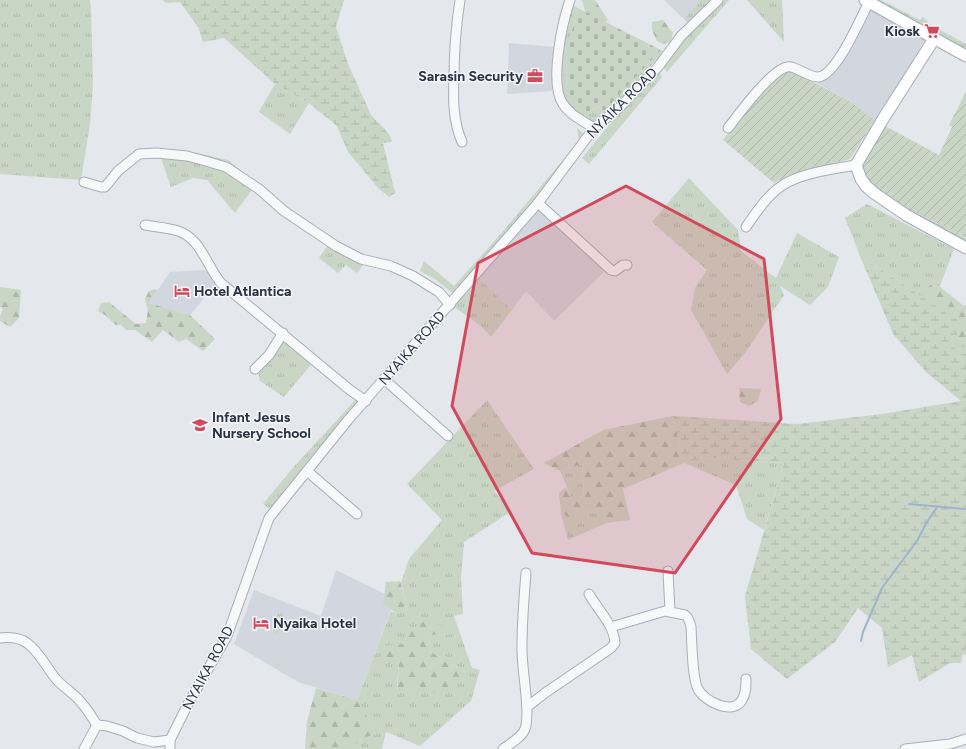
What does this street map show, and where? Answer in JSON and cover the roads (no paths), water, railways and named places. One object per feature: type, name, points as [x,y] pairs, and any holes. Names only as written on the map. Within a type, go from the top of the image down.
[{"type":"main road","points":[[867,1],[966,56]]},
{"type":"main road","points":[[934,39],[856,165],[861,179],[874,193],[906,215],[966,248]]},
{"type":"street","points":[[460,0],[456,21],[454,98],[456,125],[462,142]]},
{"type":"street","points":[[570,0],[561,36],[557,65],[557,91],[562,104],[571,114],[594,128]]},
{"type":"street","name":"NYAIKA ROAD","points":[[170,744],[188,704],[228,636],[269,518],[366,401],[538,203],[594,128],[620,107],[658,67],[681,36],[718,0]]},
{"type":"street","points":[[728,128],[756,92],[772,76],[785,67],[790,67],[813,77],[819,77],[831,70],[840,57],[867,1]]},
{"type":"street","points":[[84,182],[105,187],[118,171],[139,154],[157,153],[187,156],[226,167],[259,189],[284,211],[336,246],[361,259],[391,266],[412,276],[439,292],[450,305]]},
{"type":"street","points":[[746,227],[758,208],[786,183],[823,171],[856,165]]},
{"type":"street","points":[[538,203],[611,270],[615,271],[623,265],[627,265]]},
{"type":"street","points":[[145,225],[178,231],[190,239],[204,256],[221,283],[350,390],[366,401]]},
{"type":"street","points":[[255,369],[269,355],[282,333]]},
{"type":"street","points":[[385,380],[448,436]]},
{"type":"street","points":[[307,471],[357,514]]},
{"type":"street","points":[[668,571],[670,611]]},
{"type":"street","points":[[503,749],[518,738],[525,730],[527,722],[527,707],[522,668],[526,573]]},
{"type":"street","points":[[527,707],[611,648],[615,643],[615,637],[611,627],[589,594]]},
{"type":"street","points":[[611,627],[670,611],[685,615],[690,621],[696,684],[703,696],[718,705],[728,707],[737,706],[742,701],[746,679]]},
{"type":"street","points":[[0,638],[18,638],[34,648],[45,666],[61,684],[78,699],[97,725],[107,726],[137,738],[170,744]]},
{"type":"street","points":[[84,749],[97,725]]},
{"type":"street","points":[[905,749],[950,744],[966,739]]},
{"type":"waterway","points":[[909,504],[966,509]]},
{"type":"waterway","points":[[861,641],[863,632],[882,588],[917,541],[937,507]]},
{"type":"place","name":"Kiosk","points":[[932,31]]},
{"type":"place","name":"Sarasin Security","points":[[535,76]]},
{"type":"place","name":"Hotel Atlantica","points":[[182,291]]},
{"type":"place","name":"Infant Jesus Nursery School","points":[[200,425]]},
{"type":"place","name":"Nyaika Hotel","points":[[261,623]]}]
